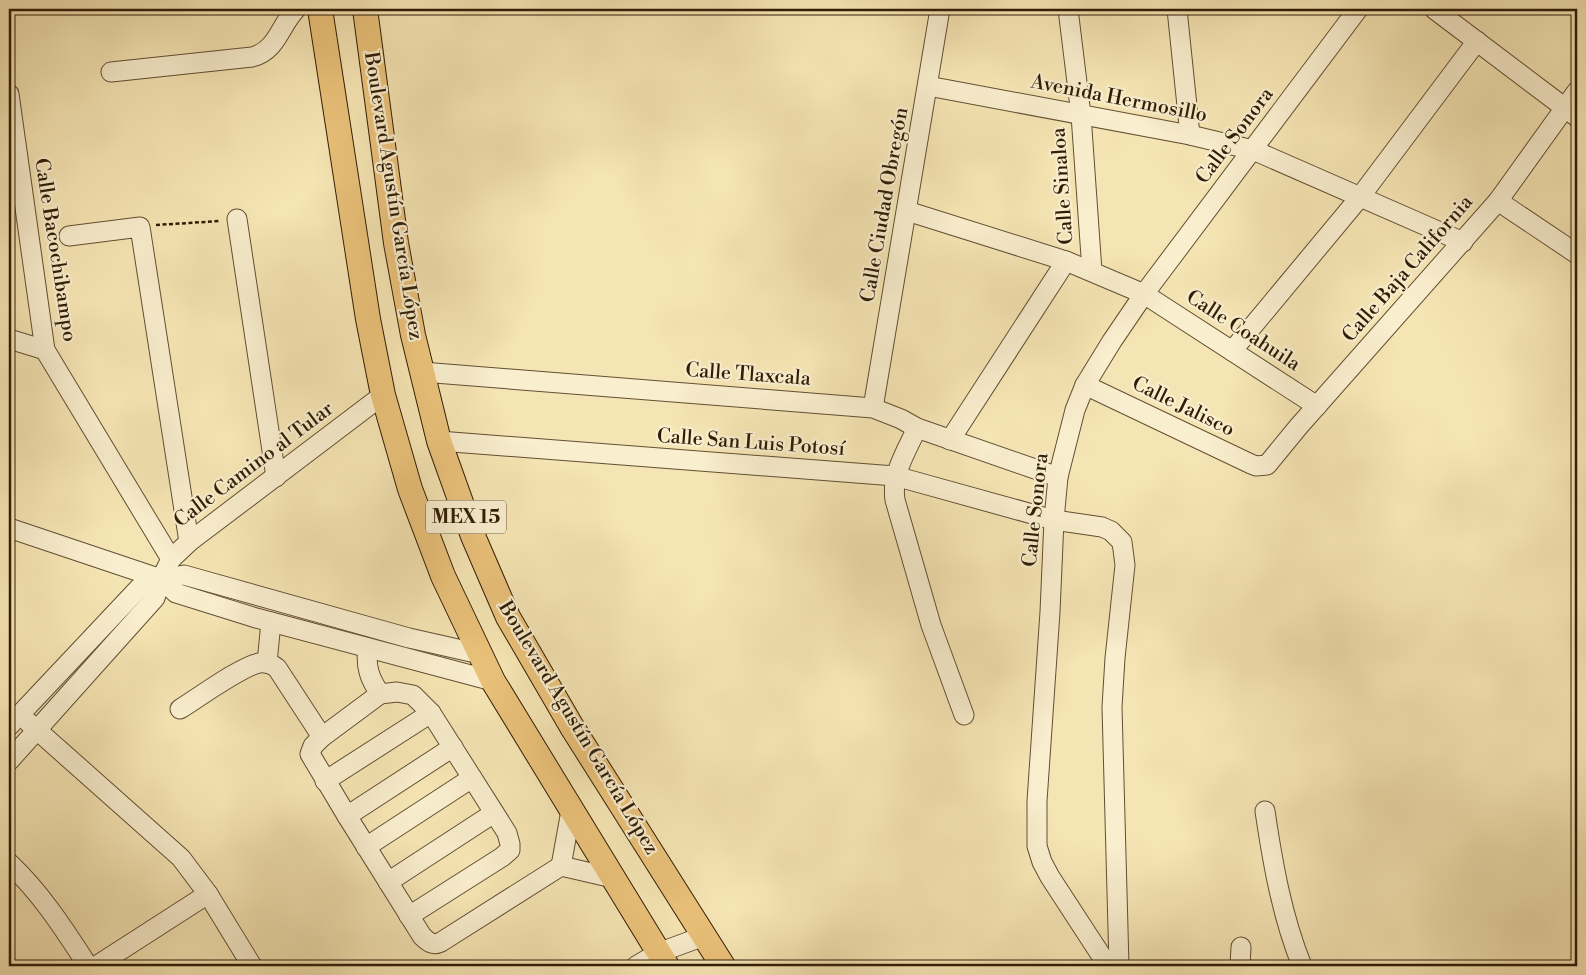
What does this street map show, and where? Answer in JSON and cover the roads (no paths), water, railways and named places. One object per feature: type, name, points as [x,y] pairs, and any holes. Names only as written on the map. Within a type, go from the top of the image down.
[{"type":"main road","name":"MEX 15","points":[[320,9],[368,319],[383,395],[413,498],[443,576],[493,681],[663,959]]},
{"type":"main road","name":"Boulevard Agustín García López","points":[[364,9],[396,243],[413,335],[439,441],[473,536],[508,617],[572,727],[723,966]]},
{"type":"street","points":[[110,72],[260,55],[276,40],[296,9]]},
{"type":"street","name":"Calle Ciudad Obregón","points":[[873,408],[940,9]]},
{"type":"street","name":"Calle Sinaloa","points":[[1068,9],[1081,115],[1092,270]]},
{"type":"street","points":[[1177,9],[1190,135]]},
{"type":"street","name":"Calle Sonora","points":[[1108,966],[1050,877],[1042,862],[1038,846],[1037,801],[1050,612],[1054,520],[1058,477],[1075,410],[1085,385],[1144,294],[1358,9]]},
{"type":"street","points":[[1434,9],[1571,112]]},
{"type":"street","points":[[1232,351],[1360,197],[1477,41]]},
{"type":"street","name":"Avenida Hermosillo","points":[[928,86],[1190,135],[1253,150],[1463,242]]},
{"type":"street","name":"Calle Baja California","points":[[1261,466],[1267,465],[1272,460],[1317,406],[1498,201],[1571,112],[1577,91]]},
{"type":"street","name":"Calle Bacochibampo","points":[[9,94],[45,350],[171,559]]},
{"type":"street","points":[[1498,201],[1577,254]]},
{"type":"street","name":"Calle Coahuila","points":[[907,211],[1092,270],[1144,294],[1317,406]]},
{"type":"street","points":[[237,220],[276,477]]},
{"type":"street","points":[[69,236],[140,226],[189,542]]},
{"type":"street","name":"Calle Sinaloa","points":[[950,440],[1066,261]]},
{"type":"street","points":[[9,339],[45,350]]},
{"type":"street","name":"Calle Tlaxcala","points":[[422,372],[873,408],[901,419],[916,428],[1058,477]]},
{"type":"street","name":"Calle Jalisco","points":[[1085,385],[1251,464],[1261,466]]},
{"type":"street","name":"Calle Camino al Tular","points":[[9,761],[155,598],[161,578],[171,559],[189,542],[383,395]]},
{"type":"street","points":[[916,428],[895,476],[895,500],[931,625],[964,715]]},
{"type":"street","name":"Calle San Luis Potosí","points":[[439,441],[895,476],[1054,520],[1102,527],[1111,531],[1122,542],[1125,565],[1112,707],[1118,966]]},
{"type":"street","points":[[9,528],[161,578],[176,593],[291,628],[493,681]]},
{"type":"street","points":[[252,966],[208,894],[181,858],[36,730],[14,721],[139,588],[161,578],[184,575],[409,638],[480,654]]},
{"type":"street","points":[[291,628],[297,607]]},
{"type":"street","points":[[268,663],[271,622]]},
{"type":"street","points":[[368,648],[366,665],[380,694]]},
{"type":"street","points":[[180,709],[242,670],[255,664],[268,663],[277,668],[322,737]]},
{"type":"street","points":[[410,916],[508,852],[510,840],[431,713],[418,698],[406,693],[380,694],[322,737],[313,746],[310,754],[346,816],[422,936],[428,942],[437,944],[561,866],[613,878]]},
{"type":"street","points":[[325,781],[431,713]]},
{"type":"street","points":[[346,816],[453,747]]},
{"type":"street","points":[[366,847],[472,778]]},
{"type":"street","points":[[561,866],[571,811]]},
{"type":"street","points":[[1265,811],[1282,910],[1302,966]]},
{"type":"street","points":[[388,882],[494,813]]},
{"type":"street","points":[[9,863],[25,878],[50,909],[88,966]]},
{"type":"street","points":[[96,966],[208,894]]},
{"type":"street","points":[[636,966],[663,959],[704,936]]},
{"type":"street","points":[[1240,966],[1241,947]]}]
